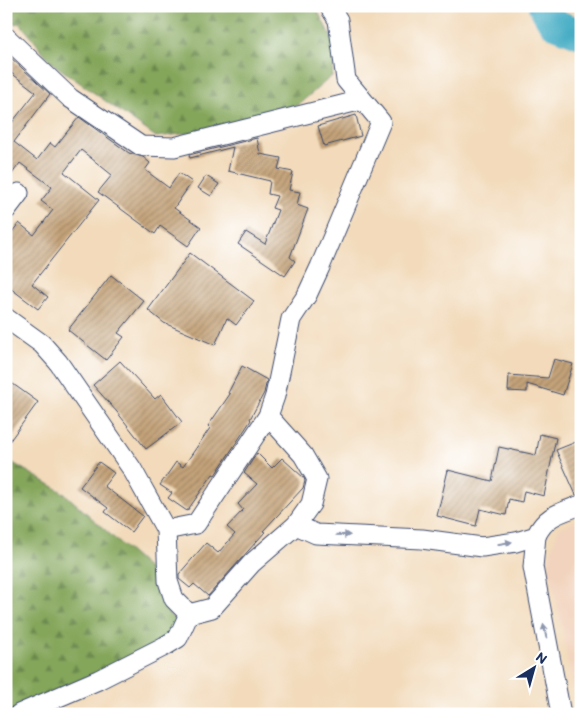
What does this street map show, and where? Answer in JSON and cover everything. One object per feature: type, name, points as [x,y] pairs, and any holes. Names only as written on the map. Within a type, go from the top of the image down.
[{"type":"street","points":[[166,530],[196,524],[268,416],[275,396],[291,319],[307,295],[320,267],[381,122],[346,80],[338,20],[329,6]]},
{"type":"street","points":[[6,38],[70,98],[141,146],[174,147],[362,100]]},
{"type":"street","points":[[6,210],[19,193]]},
{"type":"street","points":[[6,318],[42,344],[58,362],[132,468],[166,530],[168,581],[174,599],[189,614]]},
{"type":"street","points":[[189,614],[212,608],[252,563],[296,525],[311,504],[317,479],[303,455],[268,416]]},
{"type":"street","points":[[561,714],[533,567],[536,536],[540,527],[551,516],[581,506]]},
{"type":"street","points":[[296,525],[316,534],[422,538],[482,547],[516,542],[536,536]]},
{"type":"street","points":[[19,714],[98,680],[166,646],[178,638],[189,614]]},
{"type":"shaded area","points":[[581,519],[581,704],[574,691],[548,559],[559,528]]},
{"type":"green space","points":[[6,6],[315,6],[337,48],[332,76],[299,104],[239,127],[156,137],[52,63],[20,23],[6,25]]},
{"type":"green space","points":[[6,457],[64,493],[162,581],[168,613],[185,629],[36,714],[6,714]]},
{"type":"building","points":[[9,56],[50,94],[14,142],[37,160],[50,143],[55,147],[79,117],[129,153],[143,157],[150,163],[145,170],[169,188],[179,173],[192,182],[174,208],[201,227],[188,246],[160,226],[155,234],[98,192],[112,175],[81,150],[64,172],[99,200],[32,284],[48,297],[38,309],[6,285],[6,227],[12,232],[19,223],[34,235],[53,210],[41,201],[52,187],[20,163],[6,182],[6,130],[36,92],[6,69],[6,60]]},
{"type":"building","points":[[356,115],[361,136],[324,146],[318,126]]},
{"type":"building","points":[[257,138],[260,154],[281,158],[278,169],[293,172],[289,190],[300,192],[297,205],[308,209],[290,257],[295,261],[285,276],[238,244],[246,232],[265,244],[278,210],[272,208],[277,196],[268,194],[270,181],[228,171],[233,147],[190,158],[189,155]]},
{"type":"building","points":[[206,176],[219,184],[211,196],[198,188]]},
{"type":"building","points":[[190,253],[254,301],[236,325],[227,318],[215,345],[164,323],[148,310]]},
{"type":"building","points":[[111,275],[144,301],[118,333],[124,337],[106,360],[68,330]]},
{"type":"building","points":[[554,359],[573,364],[563,395],[527,384],[527,392],[508,391],[509,375],[548,378]]},
{"type":"building","points":[[120,361],[155,399],[161,394],[182,422],[146,449],[93,385]]},
{"type":"building","points":[[242,366],[267,380],[264,393],[251,420],[240,437],[215,475],[213,474],[187,511],[168,498],[172,493],[160,485],[176,462],[183,467],[210,428],[208,426],[230,394],[228,393]]},
{"type":"building","points":[[6,379],[38,402],[6,446]]},
{"type":"building","points":[[540,434],[556,438],[544,496],[524,491],[522,502],[509,499],[506,515],[480,509],[476,526],[437,516],[448,470],[492,481],[499,447],[536,455]]},
{"type":"building","points":[[581,440],[581,494],[576,495],[556,450]]},
{"type":"building","points":[[257,453],[272,468],[282,458],[304,478],[303,488],[263,531],[265,532],[208,596],[194,584],[190,588],[179,579],[179,574],[206,543],[218,553],[235,534],[227,527],[243,510],[238,504],[257,484],[244,473]]},
{"type":"building","points":[[99,462],[114,473],[104,486],[143,516],[131,532],[105,512],[108,508],[80,487]]},
{"type":"waterway","points":[[543,6],[553,23],[581,34]]}]
